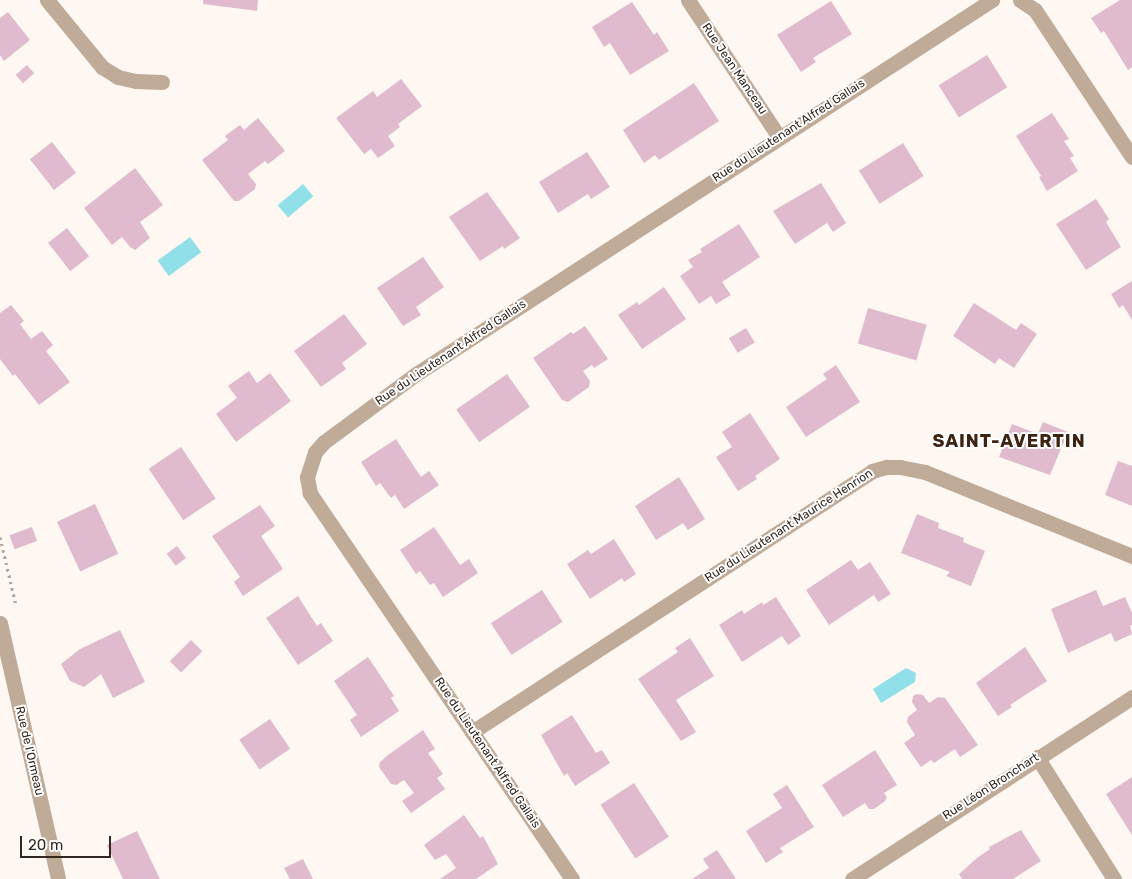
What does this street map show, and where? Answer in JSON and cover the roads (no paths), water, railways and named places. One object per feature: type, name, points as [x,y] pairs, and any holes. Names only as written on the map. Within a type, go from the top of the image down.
[{"type":"street","points":[[47,0],[102,67],[118,77],[136,81],[162,82]]},
{"type":"street","name":"Rue Jean Manceau","points":[[688,0],[779,137]]},
{"type":"street","name":"Rue du Lieutenant Alfred Gallais","points":[[572,879],[310,493],[307,477],[316,452],[324,442],[416,374],[992,0]]},
{"type":"street","points":[[1020,0],[1035,10],[1132,157]]},
{"type":"street","name":"Rue du Lieutenant Maurice Henrion","points":[[472,732],[872,471],[886,467],[900,466],[925,472],[1132,556]]},
{"type":"street","name":"Rue de l'Ormeau","points":[[0,623],[58,879]]},
{"type":"street","name":"Rue Léon Bronchart","points":[[852,879],[1132,697]]},
{"type":"street","points":[[1037,757],[1114,879]]},
{"type":"water","points":[[303,184],[313,196],[288,217],[278,205]]},
{"type":"water","points":[[190,237],[201,252],[169,276],[158,261]]},
{"type":"water","points":[[906,668],[916,673],[915,682],[881,703],[873,689]]},
{"type":"district","name":"SAINT-AVERTIN","points":[[1009,441]]}]
